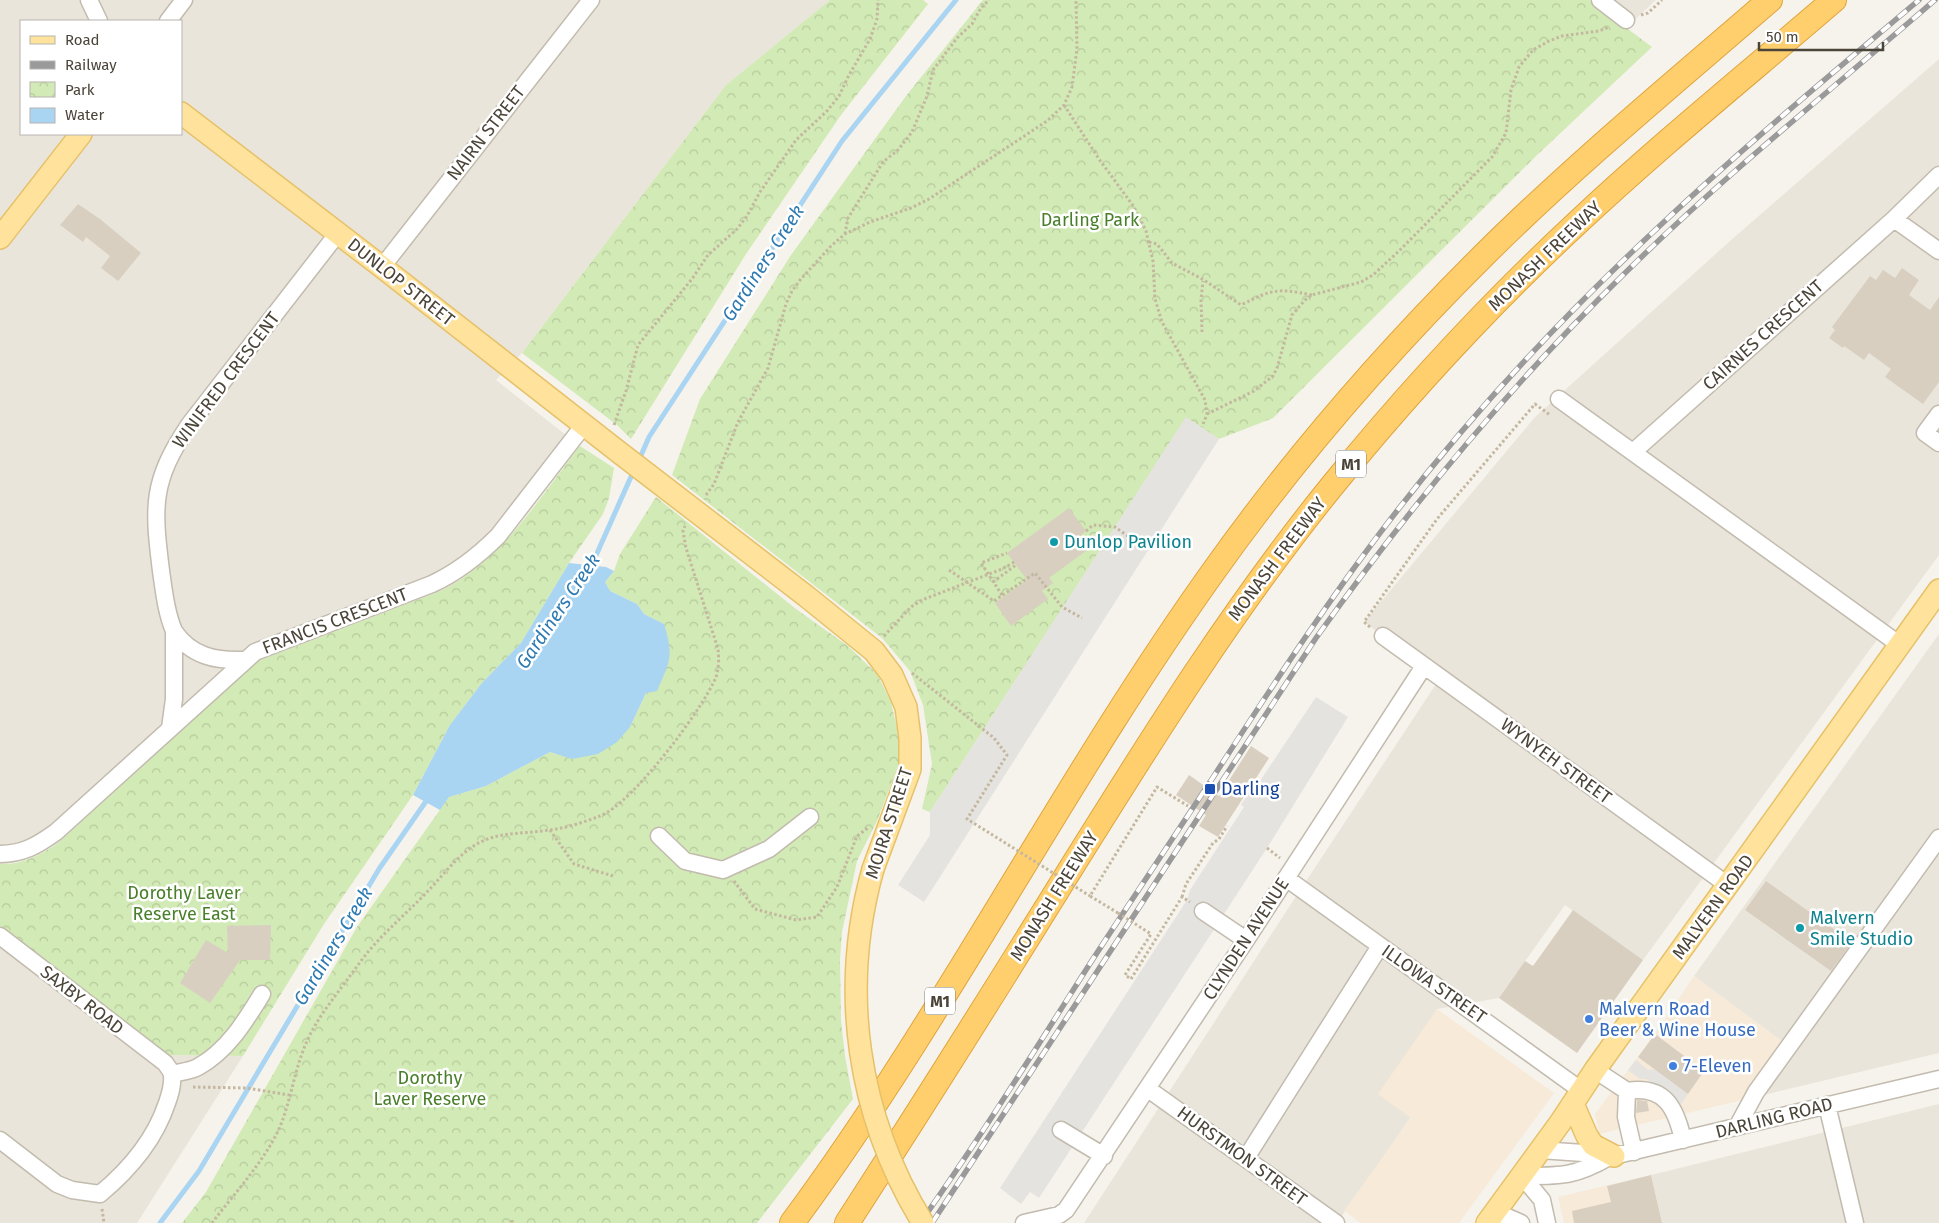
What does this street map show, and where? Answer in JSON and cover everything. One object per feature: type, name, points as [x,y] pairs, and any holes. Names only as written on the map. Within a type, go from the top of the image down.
[{"type":"highway","name":"M1","points":[[792,1223],[894,1073],[1162,645],[1215,569],[1300,458],[1405,337],[1487,252],[1581,164],[1770,0]]},
{"type":"highway","name":"MONASH FREEWAY","points":[[847,1223],[1194,674],[1249,595],[1331,488],[1438,363],[1576,224],[1834,0]]},
{"type":"main road","name":"DUNLOP STREET","points":[[182,114],[620,453]]},
{"type":"main road","points":[[0,238],[80,135]]},
{"type":"main road","name":"MOIRA STREET","points":[[620,453],[806,596],[874,651],[892,675],[906,707],[910,738],[910,769],[873,869],[862,915],[856,980],[862,1066],[869,1098],[887,1153],[899,1182],[923,1223]]},
{"type":"main road","name":"MALVERN ROAD","points":[[1491,1217],[1939,590]]},
{"type":"main road","points":[[1578,1097],[1587,1136],[1593,1145],[1619,1155]]},
{"type":"street","points":[[168,20],[184,0]]},
{"type":"street","name":"NAIRN STREET","points":[[382,267],[590,0]]},
{"type":"street","points":[[1600,0],[1626,20]]},
{"type":"street","name":"CAIRNES CRESCENT","points":[[1633,452],[1894,219],[1939,174]]},
{"type":"street","points":[[1894,219],[1939,251]]},
{"type":"street","name":"WINIFRED CRESCENT","points":[[244,660],[216,659],[202,655],[182,642],[170,622],[165,598],[156,524],[156,504],[162,474],[177,443],[189,425],[338,233]]},
{"type":"street","points":[[1559,399],[1900,645]]},
{"type":"street","points":[[1939,414],[1925,433],[1939,444]]},
{"type":"street","name":"FRANCIS CRESCENT","points":[[0,854],[21,852],[32,848],[56,832],[244,660],[267,646],[432,584],[460,570],[485,550],[498,536],[584,425]]},
{"type":"street","name":"WINIFRED CRESCENT","points":[[170,728],[174,693],[174,631]]},
{"type":"street","name":"WYNYEH STREET","points":[[1382,636],[1729,886]]},
{"type":"street","name":"CLYNDEN AVENUE","points":[[1024,1223],[1059,1215],[1066,1210],[1104,1156],[1424,666]]},
{"type":"street","points":[[659,836],[684,861],[723,870],[769,849],[810,817]]},
{"type":"street","points":[[1737,1127],[1756,1092],[1939,838]]},
{"type":"street","name":"ILLOWA STREET","points":[[1286,878],[1380,946],[1578,1097]]},
{"type":"street","points":[[1203,911],[1246,940]]},
{"type":"street","name":"SAXBY ROAD","points":[[0,936],[170,1075]]},
{"type":"street","points":[[1246,1158],[1380,946]]},
{"type":"street","points":[[0,1140],[57,1184],[72,1190],[100,1194],[118,1179],[137,1157],[161,1120],[170,1075],[197,1068],[223,1048],[246,1020],[262,994]]},
{"type":"street","points":[[1595,1070],[1627,1091],[1646,1089],[1665,1100],[1678,1117],[1683,1140]]},
{"type":"street","name":"DARLING ROAD","points":[[1522,1176],[1559,1176],[1586,1170],[1619,1155],[1939,1079]]},
{"type":"street","name":"HURSTMON STREET","points":[[1148,1089],[1336,1223]]},
{"type":"street","points":[[1619,1155],[1626,1117],[1627,1091]]},
{"type":"street","points":[[1827,1105],[1855,1223]]},
{"type":"street","points":[[1061,1130],[1104,1156]]},
{"type":"street","name":"DARLING ROAD","points":[[1540,1150],[1619,1155]]},
{"type":"street","points":[[1522,1176],[1542,1200],[1548,1223]]},
{"type":"street","points":[[1491,1217],[1521,1223]]},
{"type":"path","points":[[614,425],[626,391],[638,345],[692,279],[708,255],[737,229],[796,140],[828,111],[839,96],[870,39],[877,19],[878,0]]},
{"type":"path","points":[[845,234],[848,218],[883,162],[898,150],[912,132],[927,96],[933,70],[957,38],[972,24],[981,8],[989,0]]},
{"type":"path","points":[[705,496],[714,484],[738,422],[768,368],[781,319],[792,291],[831,246],[845,234],[870,222],[912,208],[929,199],[1047,121],[1064,104],[1072,87],[1077,49],[1076,0]]},
{"type":"path","points":[[1207,414],[1254,391],[1273,376],[1292,315],[1305,300],[1312,295],[1350,286],[1373,275],[1400,251],[1492,157],[1506,133],[1512,90],[1519,67],[1533,50],[1562,36],[1599,31],[1648,13],[1662,0]]},
{"type":"path","points":[[1064,104],[1099,159],[1134,207],[1146,231],[1150,242],[1156,299],[1160,316],[1205,400],[1207,414],[1202,427]]},
{"type":"path","points":[[1150,242],[1157,244],[1172,263],[1204,280],[1241,305],[1269,292],[1286,290],[1312,295]]},
{"type":"path","points":[[1202,332],[1201,300],[1204,280]]},
{"type":"path","points":[[1382,636],[1364,622],[1437,518],[1535,404],[1555,418]]},
{"type":"path","points":[[212,1223],[271,1144],[283,1119],[305,1046],[320,1017],[374,945],[459,858],[477,843],[497,835],[550,830],[603,815],[626,799],[678,738],[716,676],[719,664],[718,649],[686,548],[684,531],[686,521]]},
{"type":"path","points":[[1086,531],[1093,525],[1115,527],[1132,539]]},
{"type":"path","points":[[1002,596],[981,563],[1007,553]]},
{"type":"path","points":[[882,638],[911,606],[1015,564],[993,582]]},
{"type":"path","points":[[949,570],[994,601],[1035,573],[1062,608],[1082,618]]},
{"type":"path","points":[[910,671],[994,738],[1007,754],[967,819],[1151,934],[1125,975],[1131,979],[1177,904]]},
{"type":"path","points":[[1090,896],[1157,787],[1188,806]]},
{"type":"path","points":[[725,869],[755,909],[796,920],[817,917],[837,887],[857,836],[870,826]]},
{"type":"path","points":[[1182,897],[1186,884],[1213,843],[1219,839],[1227,826]]},
{"type":"path","points":[[550,830],[574,864],[613,876]]},
{"type":"path","points":[[170,1075],[289,1095]]},
{"type":"shaded area","points":[[0,0],[830,0],[726,85],[522,353],[496,380],[580,446],[505,541],[476,569],[451,586],[258,661],[58,843],[33,857],[0,864]]},
{"type":"shaded area","points":[[1596,0],[1656,0],[1626,28]]},
{"type":"shaded area","points":[[1939,59],[1939,555],[1643,960],[1565,905],[1499,998],[1437,1009],[1411,1117],[1337,1223],[1084,1223],[1440,678],[1364,622],[1535,417],[1730,241]]},
{"type":"shaded area","points":[[1186,417],[1219,439],[924,902],[898,885],[930,835],[930,812]]},
{"type":"shaded area","points":[[1939,634],[1939,1053],[1747,1099],[1787,1045],[1694,976]]},
{"type":"shaded area","points":[[1316,697],[1348,717],[1267,848],[1039,1198],[1030,1192],[1021,1204],[1000,1188],[1187,900],[1190,890],[1244,807],[1241,805],[1251,789],[1254,790]]},
{"type":"shaded area","points":[[0,926],[167,1055],[243,1056],[137,1223],[0,1223]]},
{"type":"shaded area","points":[[1694,976],[1787,1045],[1747,1099],[1599,1134],[1595,1114],[1655,1034]]},
{"type":"shaded area","points":[[1437,1009],[1554,1093],[1459,1223],[1361,1223],[1344,1211],[1411,1118],[1378,1094]]},
{"type":"shaded area","points":[[1636,1060],[1648,1070],[1654,1069],[1688,1094],[1681,1104],[1646,1079],[1640,1079],[1628,1070]]},
{"type":"shaded area","points":[[1939,1104],[1939,1223],[1662,1223],[1651,1175]]},
{"type":"shaded area","points":[[1651,1175],[1662,1223],[1564,1223],[1558,1197]]},
{"type":"green space","points":[[830,0],[923,0],[928,4],[841,115],[746,254],[631,439],[617,425],[522,353],[726,85]]},
{"type":"green space","name":"Darling Park","points":[[983,0],[1589,0],[1652,47],[1535,157],[1273,418],[1219,439],[1186,418],[930,812],[922,809],[932,764],[923,705],[910,671],[882,638],[672,475],[700,399],[791,255],[906,96]]},
{"type":"green space","name":"Dorothy Laver Reserve East","points":[[580,446],[614,468],[609,498],[603,514],[569,563],[521,643],[481,684],[450,725],[413,795],[324,924],[243,1056],[167,1055],[0,926],[0,864],[16,863],[31,858],[58,843],[258,661],[440,591],[461,579],[481,564],[518,527]]},
{"type":"green space","name":"Dorothy Laver Reserve","points":[[656,497],[796,609],[848,646],[877,674],[891,702],[899,737],[898,767],[877,821],[857,861],[842,932],[840,959],[841,1021],[853,1099],[757,1223],[182,1223],[206,1192],[357,927],[449,797],[486,786],[550,752],[573,759],[630,727],[646,693],[664,624],[644,614],[637,604],[610,591],[605,582],[614,571],[620,554]]},
{"type":"water","points":[[569,563],[606,567],[614,571],[605,582],[610,591],[637,604],[644,614],[664,624],[670,651],[668,665],[657,691],[646,693],[630,727],[617,742],[598,754],[572,759],[550,752],[486,786],[449,797],[440,810],[413,795],[450,725],[481,684],[521,643]]},
{"type":"building","points":[[78,204],[100,219],[141,253],[118,281],[101,268],[110,256],[86,237],[83,242],[60,225]]},
{"type":"building","points":[[1902,268],[1919,280],[1909,295],[1930,310],[1939,297],[1939,382],[1923,404],[1885,377],[1891,369],[1869,353],[1864,360],[1829,338],[1835,330],[1832,327],[1870,276],[1876,280],[1883,270],[1895,278]]},
{"type":"building","name":"Dunlop Pavilion","points":[[1069,508],[1086,531],[1081,535],[1090,548],[1049,578],[1053,583],[1042,591],[1048,599],[1011,626],[995,603],[1027,580],[1007,553]]},
{"type":"building","points":[[1251,746],[1269,758],[1218,837],[1199,826],[1206,815],[1176,795],[1189,775],[1219,796]]},
{"type":"building","name":"Malvern Smile Studio","points":[[1766,881],[1852,942],[1831,971],[1745,910]]},
{"type":"building","points":[[1573,910],[1643,960],[1577,1053],[1499,998],[1525,961],[1533,966]]},
{"type":"building","points":[[271,925],[270,960],[240,960],[210,1003],[180,983],[206,940],[228,953],[227,926]]},
{"type":"building","name":"7-Eleven","points":[[1655,1034],[1704,1071],[1688,1094],[1638,1057]]},
{"type":"building","points":[[1637,1100],[1647,1101],[1649,1111],[1636,1113]]},
{"type":"building","points":[[1651,1175],[1662,1223],[1574,1223],[1572,1211],[1611,1202],[1607,1186]]},
{"type":"waterway","name":"Gardiners Creek","points":[[639,460],[649,437],[842,141],[956,0]]},
{"type":"waterway","name":"Gardiners Creek","points":[[590,569],[634,470]]},
{"type":"waterway","name":"Gardiners Creek","points":[[160,1223],[199,1171],[379,869],[429,797]]},
{"type":"railway","points":[[920,1223],[986,1126],[1302,642],[1400,507],[1462,431],[1561,322],[1631,253],[1697,191],[1919,0]]},
{"type":"railway","points":[[932,1223],[1316,638],[1423,496],[1539,361],[1622,276],[1698,204],[1776,135],[1935,0]]},
{"type":"place","name":"Dunlop Pavilion","points":[[1054,542]]},
{"type":"place","name":"Darling","points":[[1210,789]]},
{"type":"place","name":"Malvern Smile Studio","points":[[1800,928]]},
{"type":"place","name":"Malvern Road Beer & Wine House","points":[[1589,1019]]},
{"type":"place","name":"7-Eleven","points":[[1673,1066]]}]
